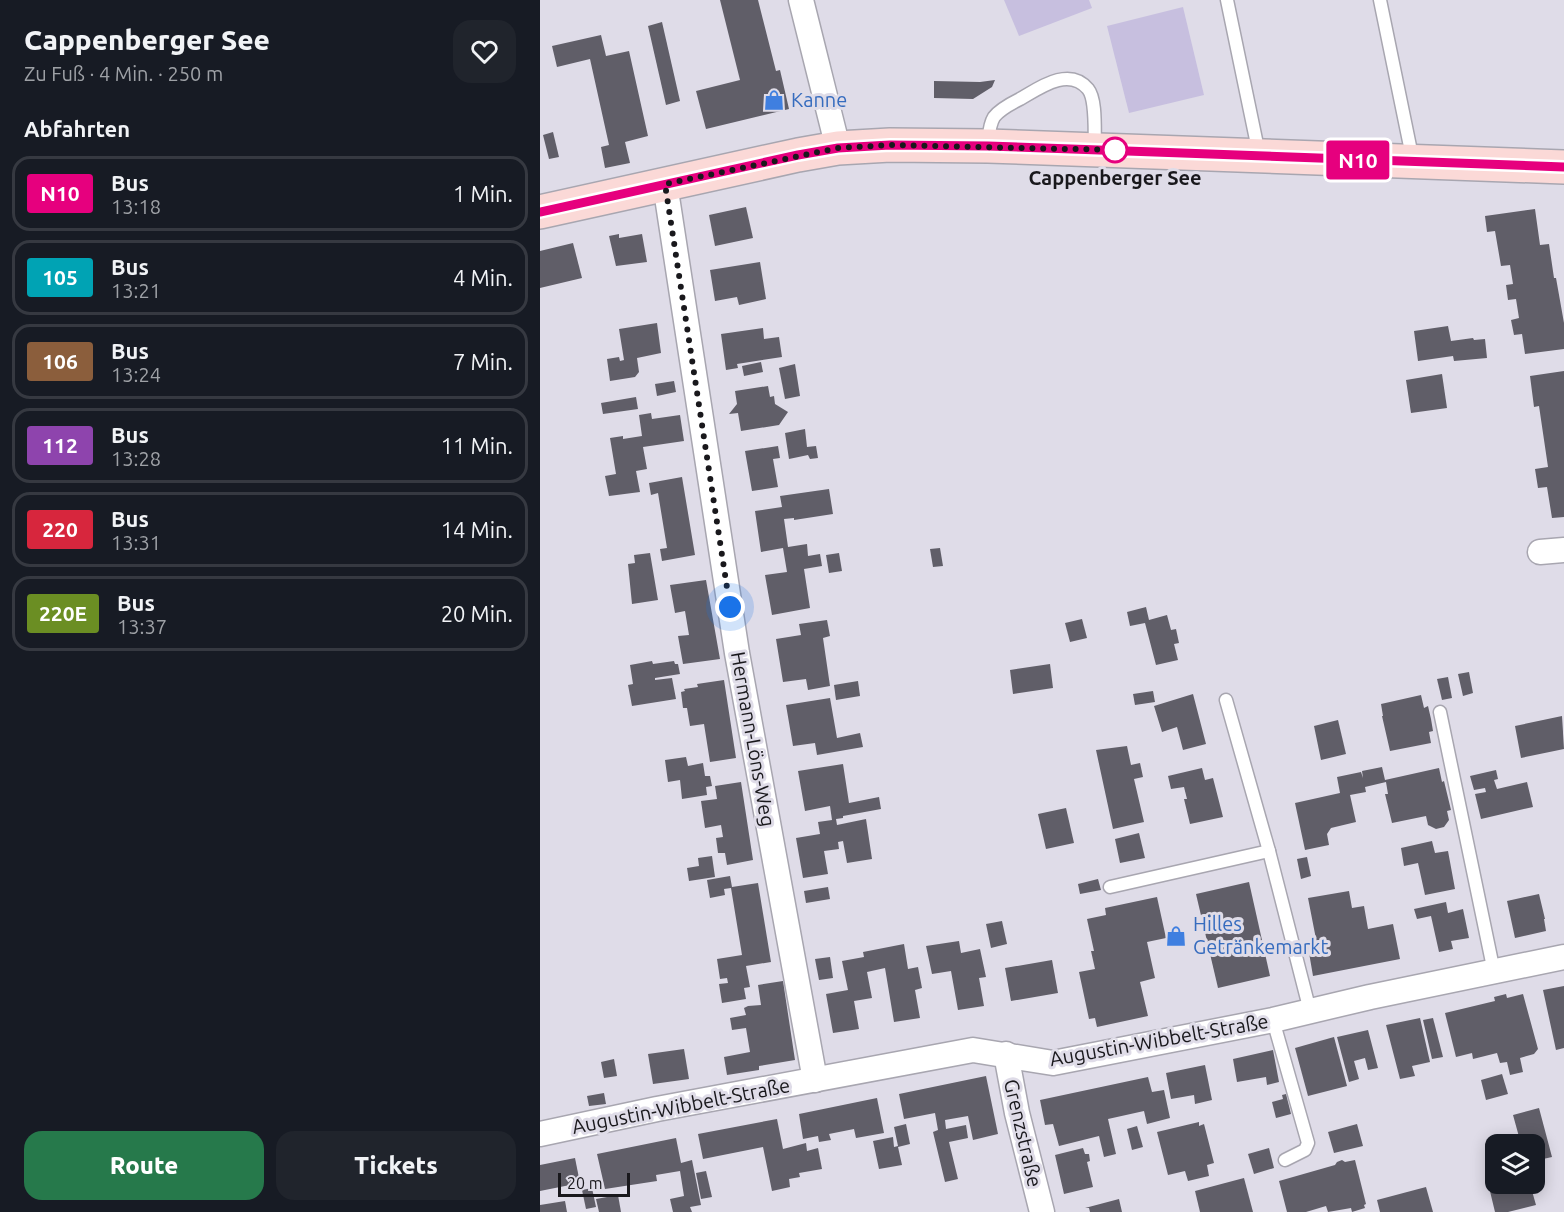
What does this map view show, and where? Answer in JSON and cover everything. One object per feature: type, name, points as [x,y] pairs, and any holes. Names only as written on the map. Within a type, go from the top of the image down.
[{"type":"street","points":[[801,0],[838,148]]},
{"type":"street","points":[[540,212],[838,148],[890,145],[1095,149],[1564,167]]},
{"type":"street","name":"Hermann-Löns-Weg","points":[[665,184],[737,653],[815,1080]]},
{"type":"street","points":[[1540,552],[1564,550]]},
{"type":"street","name":"Augustin-Wibbelt-Straße","points":[[540,1134],[657,1109],[973,1050],[1053,1063],[1273,1020],[1564,957]]},
{"type":"street","name":"Grenzstraße","points":[[1006,1054],[1017,1113],[1042,1212]]},
{"type":"lane","points":[[1227,0],[1260,156]]},
{"type":"lane","points":[[1380,0],[1413,162]]},
{"type":"lane","points":[[988,146],[990,125],[995,115],[1051,81],[1065,79],[1077,81],[1088,89],[1093,99],[1095,149]]},
{"type":"lane","points":[[1226,700],[1269,851],[1310,1011]]},
{"type":"lane","points":[[1440,712],[1494,972]]},
{"type":"lane","points":[[1110,887],[1269,851]]},
{"type":"lane","points":[[1273,1020],[1308,1143],[1305,1150],[1285,1160]]},
{"type":"shaded area","points":[[1004,0],[1089,0],[1092,8],[1019,36]]},
{"type":"shaded area","points":[[1183,7],[1204,95],[1129,113],[1107,26]]},
{"type":"building","points":[[720,0],[758,0],[776,71],[780,70],[789,109],[706,129],[696,91],[740,80]]},
{"type":"building","points":[[662,22],[680,101],[666,105],[648,26]]},
{"type":"building","points":[[601,35],[606,56],[629,51],[648,136],[625,142],[630,163],[605,168],[601,147],[609,145],[590,59],[557,67],[552,46]]},
{"type":"building","points":[[995,80],[992,87],[973,99],[934,98],[934,81]]},
{"type":"building","points":[[553,132],[559,157],[549,159],[543,135]]},
{"type":"building","points":[[746,207],[753,238],[715,246],[709,215]]},
{"type":"building","points":[[1535,209],[1540,245],[1549,244],[1564,323],[1564,349],[1525,354],[1522,334],[1514,335],[1511,320],[1519,318],[1516,299],[1508,300],[1506,285],[1513,284],[1510,265],[1501,266],[1495,231],[1487,232],[1485,216]]},
{"type":"building","points":[[619,234],[619,238],[642,234],[647,262],[616,266],[609,236]]},
{"type":"building","points":[[573,243],[582,278],[540,288],[540,251]]},
{"type":"building","points":[[760,262],[766,299],[739,305],[737,297],[715,301],[710,270]]},
{"type":"building","points":[[657,323],[661,353],[637,358],[639,372],[635,377],[610,381],[607,359],[619,357],[620,361],[624,360],[619,329]]},
{"type":"building","points":[[1448,326],[1451,341],[1485,339],[1487,358],[1454,361],[1453,356],[1418,361],[1414,331]]},
{"type":"building","points":[[763,328],[764,339],[779,337],[782,357],[737,364],[738,368],[726,370],[721,334]]},
{"type":"building","points":[[761,362],[763,372],[744,376],[742,366]]},
{"type":"building","points":[[795,364],[800,396],[785,399],[779,368]]},
{"type":"building","points":[[1564,371],[1564,517],[1552,518],[1547,487],[1538,488],[1535,469],[1548,467],[1539,406],[1534,407],[1530,376]]},
{"type":"building","points":[[1442,374],[1447,408],[1411,413],[1406,380]]},
{"type":"building","points":[[674,381],[676,392],[657,396],[655,384]]},
{"type":"building","points":[[768,386],[770,397],[774,396],[775,404],[788,412],[779,425],[741,431],[738,413],[729,414],[737,404],[735,391]]},
{"type":"building","points":[[636,397],[638,409],[603,414],[601,403]]},
{"type":"building","points":[[651,413],[652,419],[680,415],[684,441],[643,447],[647,469],[636,471],[640,492],[609,496],[605,476],[616,474],[610,438],[623,436],[623,439],[642,436],[639,415]]},
{"type":"building","points":[[805,429],[807,447],[816,446],[818,458],[810,459],[808,455],[789,459],[785,433]]},
{"type":"building","points":[[778,446],[780,458],[773,459],[778,487],[752,491],[745,451]]},
{"type":"building","points":[[682,477],[695,555],[662,561],[660,549],[667,548],[658,493],[651,495],[649,483]]},
{"type":"building","points":[[829,489],[833,514],[794,520],[794,518],[784,519],[788,547],[807,544],[808,556],[820,554],[822,566],[804,569],[810,608],[772,615],[765,575],[787,572],[783,548],[761,552],[755,511],[782,507],[780,496]]},
{"type":"building","points":[[940,548],[943,566],[933,567],[930,549]]},
{"type":"building","points":[[650,553],[658,600],[632,604],[628,564],[635,563],[634,555]]},
{"type":"building","points":[[839,553],[842,571],[829,573],[826,555]]},
{"type":"building","points":[[706,580],[720,659],[683,664],[678,636],[689,635],[685,611],[675,613],[670,585]]},
{"type":"building","points":[[1146,607],[1149,620],[1167,615],[1171,630],[1176,629],[1179,643],[1174,644],[1178,660],[1156,665],[1145,623],[1130,626],[1127,612]]},
{"type":"building","points":[[1082,619],[1087,638],[1070,642],[1065,623]]},
{"type":"building","points":[[827,620],[830,636],[823,638],[830,686],[808,690],[806,679],[783,682],[776,639],[801,635],[799,624]]},
{"type":"building","points":[[652,661],[653,664],[674,661],[678,664],[680,674],[655,678],[655,680],[672,678],[676,699],[632,706],[628,685],[633,684],[630,665]]},
{"type":"building","points":[[1050,664],[1053,688],[1013,694],[1010,670]]},
{"type":"building","points":[[1469,672],[1473,693],[1463,696],[1458,674]]},
{"type":"building","points":[[1448,677],[1452,698],[1442,700],[1437,679]]},
{"type":"building","points":[[724,680],[736,758],[710,762],[704,724],[690,726],[687,708],[683,708],[681,692],[685,691],[684,689],[698,687],[697,684]]},
{"type":"building","points":[[858,681],[860,696],[836,700],[834,685]]},
{"type":"building","points":[[1153,691],[1155,702],[1135,705],[1133,694]]},
{"type":"building","points":[[1193,694],[1206,744],[1183,750],[1177,727],[1162,732],[1154,706]]},
{"type":"building","points":[[1421,695],[1424,708],[1428,706],[1431,719],[1433,731],[1429,732],[1431,743],[1390,751],[1381,704]]},
{"type":"building","points":[[830,698],[837,738],[860,733],[863,747],[817,755],[815,743],[793,746],[786,705]]},
{"type":"building","points":[[1562,716],[1564,749],[1521,758],[1515,726]]},
{"type":"building","points":[[1338,720],[1346,754],[1321,760],[1314,726]]},
{"type":"building","points":[[1127,746],[1131,765],[1140,763],[1143,777],[1134,779],[1144,822],[1113,829],[1096,750]]},
{"type":"building","points":[[686,757],[688,766],[703,763],[705,776],[710,776],[712,786],[706,787],[707,795],[682,799],[680,780],[668,782],[665,760]]},
{"type":"building","points":[[843,764],[849,803],[879,797],[881,809],[836,819],[837,825],[866,819],[872,859],[847,863],[843,841],[838,842],[839,849],[824,851],[828,874],[803,878],[796,838],[820,834],[818,822],[832,820],[830,806],[805,811],[798,771]]},
{"type":"building","points":[[1382,767],[1385,780],[1439,768],[1451,810],[1447,811],[1449,820],[1444,827],[1436,829],[1428,825],[1426,816],[1392,823],[1385,794],[1388,794],[1386,782],[1365,787],[1366,792],[1350,795],[1356,822],[1331,828],[1327,834],[1329,845],[1305,850],[1295,803],[1340,793],[1337,777],[1361,772],[1363,778],[1362,771]]},
{"type":"building","points":[[1202,768],[1205,780],[1213,778],[1223,817],[1190,824],[1184,799],[1187,799],[1184,787],[1171,789],[1168,776]]},
{"type":"building","points":[[1496,770],[1498,779],[1494,780],[1497,789],[1527,782],[1533,807],[1481,819],[1475,794],[1486,792],[1485,788],[1474,790],[1470,776]]},
{"type":"building","points":[[741,782],[753,860],[727,865],[725,853],[718,853],[716,838],[723,837],[721,825],[705,828],[701,801],[717,799],[715,786]]},
{"type":"building","points":[[1066,808],[1074,843],[1046,849],[1038,814]]},
{"type":"building","points":[[1139,833],[1145,858],[1120,863],[1115,839]]},
{"type":"building","points":[[1432,841],[1435,853],[1448,851],[1455,889],[1425,895],[1418,863],[1404,866],[1401,848]]},
{"type":"building","points":[[712,856],[715,877],[689,881],[687,868],[699,866],[698,858]]},
{"type":"building","points":[[1307,857],[1311,876],[1301,879],[1297,859]]},
{"type":"building","points":[[730,876],[732,887],[758,883],[771,962],[746,966],[750,987],[744,988],[746,999],[722,1003],[719,984],[728,983],[727,978],[720,979],[717,959],[742,955],[731,888],[724,889],[725,895],[710,898],[707,880]]},
{"type":"building","points":[[1098,879],[1101,890],[1080,894],[1078,884]]},
{"type":"building","points":[[1249,882],[1270,976],[1218,988],[1196,894]]},
{"type":"building","points":[[828,887],[830,899],[806,903],[804,891]]},
{"type":"building","points":[[1349,891],[1352,908],[1364,906],[1368,929],[1393,924],[1400,959],[1313,976],[1307,941],[1316,939],[1308,898]]},
{"type":"building","points":[[1539,894],[1546,931],[1515,938],[1507,901]]},
{"type":"building","points":[[1157,897],[1166,938],[1147,942],[1155,978],[1140,982],[1148,1016],[1097,1027],[1095,1018],[1089,1019],[1079,972],[1095,969],[1091,951],[1094,951],[1087,919],[1106,915],[1105,908]]},
{"type":"building","points":[[1446,902],[1448,913],[1463,909],[1469,938],[1451,941],[1453,949],[1439,952],[1431,916],[1417,919],[1414,909]]},
{"type":"building","points":[[1002,921],[1007,944],[991,948],[986,924]]},
{"type":"building","points":[[959,941],[961,953],[980,949],[986,977],[979,978],[984,1006],[958,1010],[951,971],[932,974],[926,946]]},
{"type":"building","points":[[904,944],[908,969],[918,967],[922,988],[915,990],[920,1018],[894,1022],[885,968],[867,972],[872,998],[854,1001],[859,1029],[833,1033],[826,994],[848,990],[842,961],[864,957],[863,952]]},
{"type":"building","points":[[830,957],[833,978],[819,980],[815,959]]},
{"type":"building","points":[[1052,960],[1058,993],[1011,1001],[1005,968]]},
{"type":"building","points":[[783,981],[795,1060],[759,1066],[759,1070],[727,1075],[724,1057],[750,1052],[746,1028],[732,1030],[730,1018],[746,1015],[744,1008],[748,1006],[761,1005],[758,985]]},
{"type":"building","points":[[1564,986],[1564,1048],[1556,1050],[1543,990]]},
{"type":"building","points":[[1506,994],[1507,998],[1523,994],[1538,1049],[1534,1054],[1520,1058],[1523,1072],[1510,1075],[1507,1062],[1500,1063],[1497,1053],[1473,1059],[1472,1053],[1456,1057],[1445,1013],[1495,1001],[1494,997]]},
{"type":"building","points":[[1420,1018],[1430,1062],[1412,1066],[1415,1076],[1400,1079],[1386,1025]]},
{"type":"building","points":[[1433,1018],[1443,1057],[1432,1059],[1423,1020]]},
{"type":"building","points":[[1368,1030],[1378,1068],[1368,1070],[1365,1058],[1354,1061],[1359,1079],[1349,1082],[1337,1037]]},
{"type":"building","points":[[1334,1037],[1347,1086],[1308,1096],[1295,1048]]},
{"type":"building","points":[[684,1049],[689,1079],[653,1084],[648,1054]]},
{"type":"building","points":[[1273,1050],[1279,1082],[1267,1085],[1266,1077],[1237,1082],[1233,1059]]},
{"type":"building","points":[[614,1059],[617,1076],[604,1078],[601,1062]]},
{"type":"building","points":[[1205,1065],[1212,1100],[1195,1104],[1194,1095],[1171,1099],[1166,1073]]},
{"type":"building","points":[[1502,1074],[1508,1094],[1486,1100],[1481,1080]]},
{"type":"building","points":[[986,1076],[998,1134],[973,1140],[968,1116],[945,1120],[946,1129],[966,1125],[968,1138],[949,1142],[958,1179],[945,1182],[933,1132],[938,1130],[935,1113],[904,1119],[899,1094]]},
{"type":"building","points":[[1148,1077],[1152,1092],[1164,1090],[1170,1118],[1147,1124],[1144,1111],[1108,1119],[1116,1154],[1104,1157],[1099,1136],[1059,1146],[1053,1124],[1045,1125],[1040,1100]]},
{"type":"building","points":[[604,1093],[606,1104],[589,1106],[587,1096]]},
{"type":"building","points":[[1286,1094],[1291,1114],[1276,1118],[1272,1102],[1283,1099],[1282,1095]]},
{"type":"building","points":[[877,1098],[884,1133],[856,1138],[854,1129],[829,1134],[831,1140],[819,1142],[818,1136],[803,1139],[799,1114]]},
{"type":"building","points":[[1539,1108],[1552,1157],[1545,1159],[1545,1134],[1518,1134],[1513,1115]]},
{"type":"building","points":[[777,1119],[783,1149],[806,1143],[807,1151],[818,1148],[822,1169],[799,1173],[800,1177],[789,1179],[790,1187],[772,1191],[763,1147],[703,1159],[698,1134]]},
{"type":"building","points":[[1199,1122],[1199,1126],[1204,1124],[1214,1163],[1207,1165],[1209,1176],[1188,1181],[1185,1171],[1168,1175],[1157,1132]]},
{"type":"building","points":[[906,1124],[910,1144],[898,1147],[902,1165],[879,1169],[873,1141],[893,1137],[894,1147],[898,1146],[894,1127]]},
{"type":"building","points":[[1357,1124],[1363,1146],[1334,1153],[1328,1132]]},
{"type":"building","points":[[1137,1126],[1143,1147],[1132,1150],[1127,1129]]},
{"type":"building","points":[[676,1138],[681,1163],[692,1160],[701,1205],[690,1207],[692,1212],[673,1212],[670,1199],[684,1196],[680,1171],[656,1175],[657,1181],[605,1189],[597,1154]]},
{"type":"building","points":[[1083,1148],[1085,1154],[1089,1154],[1090,1161],[1087,1162],[1093,1187],[1064,1194],[1055,1155]]},
{"type":"building","points":[[1269,1148],[1274,1168],[1254,1174],[1248,1154]]},
{"type":"building","points":[[575,1158],[580,1183],[540,1191],[540,1165]]},
{"type":"building","points":[[1342,1160],[1345,1162],[1355,1160],[1365,1208],[1352,1212],[1351,1208],[1328,1212],[1326,1206],[1306,1212],[1287,1212],[1279,1181],[1335,1165]]},
{"type":"building","points":[[706,1171],[712,1197],[701,1199],[696,1173]]},
{"type":"building","points":[[1244,1178],[1253,1212],[1200,1212],[1195,1191]]},
{"type":"building","points":[[1426,1187],[1433,1212],[1380,1212],[1377,1200]]},
{"type":"building","points":[[592,1188],[596,1207],[586,1209],[582,1190]]},
{"type":"building","points":[[1491,1194],[1533,1194],[1536,1205],[1508,1212],[1495,1212]]},
{"type":"building","points":[[618,1195],[621,1212],[599,1212],[596,1199]]},
{"type":"building","points":[[1119,1199],[1122,1212],[1090,1212],[1089,1208],[1085,1208]]},
{"type":"building","points":[[565,1201],[567,1212],[540,1212],[540,1205]]},
{"type":"bus line","name":"N10","points":[[540,212],[798,155],[838,148],[890,145],[988,146],[1564,167]]},
{"type":"place","name":"Kanne","points":[[774,100]]},
{"type":"place","name":"Cappenberger See","points":[[1115,150]]},
{"type":"place","name":"Hilles Getränkemarkt","points":[[1176,936]]},
{"type":"route","points":[[730,607],[665,184],[838,148],[890,145],[1115,150]]}]
